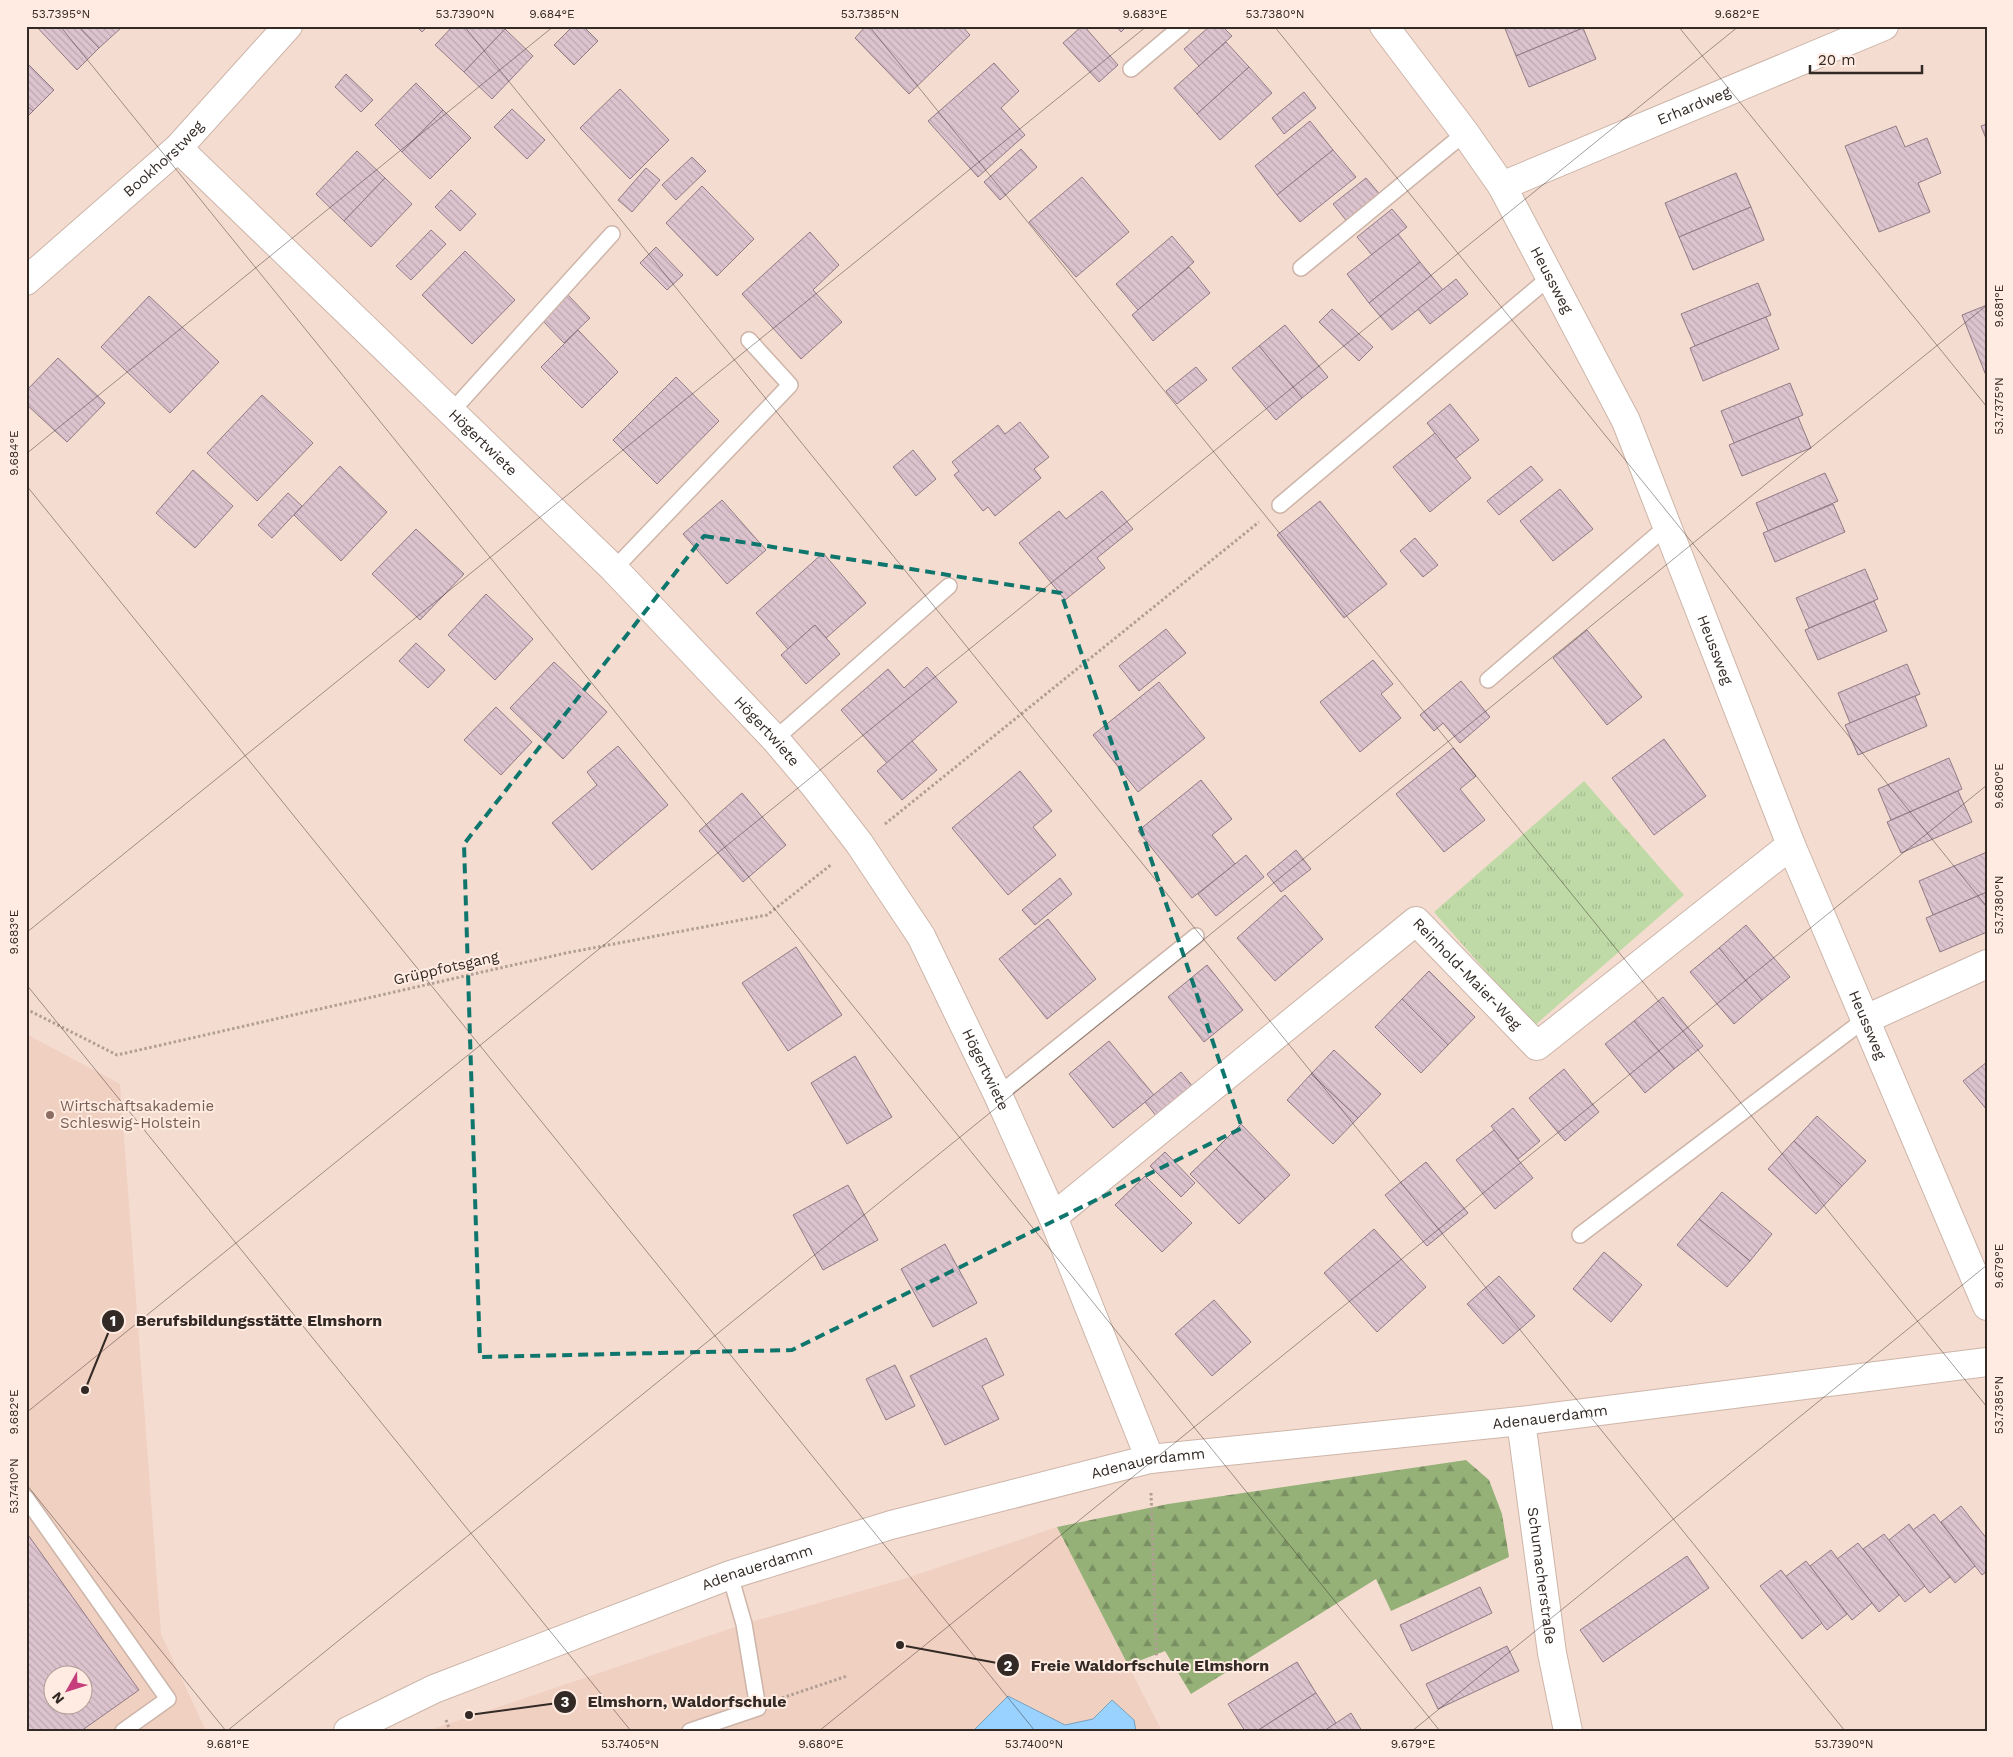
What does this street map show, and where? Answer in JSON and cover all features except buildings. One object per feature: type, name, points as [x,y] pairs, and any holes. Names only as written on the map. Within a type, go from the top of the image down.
[{"type":"street","name":"Bookhorstweg","points":[[26,281],[178,148],[288,26]]},
{"type":"street","name":"Heussweg","points":[[1384,26],[1465,133],[1502,186],[1626,421],[1791,845],[1987,1306]]},
{"type":"street","name":"Erhardweg","points":[[1502,186],[1884,26]]},
{"type":"street","name":"Högertwiete","points":[[178,148],[614,569],[775,739],[814,785],[858,843],[921,936],[998,1095],[1052,1217],[1150,1459]]},
{"type":"street","name":"Reinhold-Maier-Weg","points":[[1052,1217],[1416,921],[1537,1046],[1791,845]]},
{"type":"street","points":[[1864,1020],[1987,964]]},
{"type":"street","name":"Adenauerdamm","points":[[348,1731],[434,1689],[730,1575],[891,1525],[1150,1459],[1521,1421],[1987,1362]]},
{"type":"street","name":"Schumacherstraße","points":[[1521,1421],[1552,1653],[1568,1731]]},
{"type":"lane","points":[[1130,70],[1182,26]]},
{"type":"lane","points":[[1301,268],[1465,133]]},
{"type":"lane","points":[[452,411],[612,234]]},
{"type":"lane","points":[[1280,505],[1550,277]]},
{"type":"lane","points":[[614,569],[790,385],[748,340]]},
{"type":"lane","points":[[1488,680],[1666,527]]},
{"type":"lane","points":[[775,739],[948,586]]},
{"type":"lane","points":[[998,1095],[1196,936]]},
{"type":"lane","points":[[1580,1235],[1864,1020]]},
{"type":"lane","points":[[26,1498],[168,1699],[123,1731]]},
{"type":"lane","points":[[690,1731],[758,1708],[744,1624],[730,1575]]},
{"type":"path","name":"Grüppfotsgang","points":[[26,1009],[117,1055],[566,952],[767,915],[858,843],[903,811],[1280,505]]},
{"type":"path","points":[[1150,1459],[1156,1668]]},
{"type":"path","points":[[758,1708],[847,1676]]},
{"type":"highlighted area","points":[[704,536],[1061,593],[1242,1128],[792,1350],[480,1357],[464,844]]},
{"type":"shaded area","points":[[26,1034],[120,1084],[161,1634],[206,1731],[26,1731]]},
{"type":"shaded area","points":[[1057,1527],[1162,1731],[427,1731],[744,1624],[907,1578]]},
{"type":"green space","points":[[1584,781],[1684,895],[1534,1026],[1434,912]]},
{"type":"green space","points":[[1466,1460],[1489,1480],[1502,1514],[1509,1557],[1391,1611],[1376,1579],[1191,1694],[1165,1651],[1128,1665],[1057,1527],[1168,1504]]},
{"type":"water","points":[[1008,1696],[1065,1725],[1093,1719],[1112,1700],[1134,1720],[1136,1731],[976,1731],[975,1729]]},
{"type":"place","name":"Wirtschaftsakademie Schleswig-Holstein","points":[[50,1115]]},
{"type":"place","name":"Berufsbildungsstätte Elmshorn","points":[[85,1390]]},
{"type":"place","name":"Freie Waldorfschule Elmshorn","points":[[900,1645]]},
{"type":"place","name":"Elmshorn, Waldorfschule","points":[[469,1715]]}]
